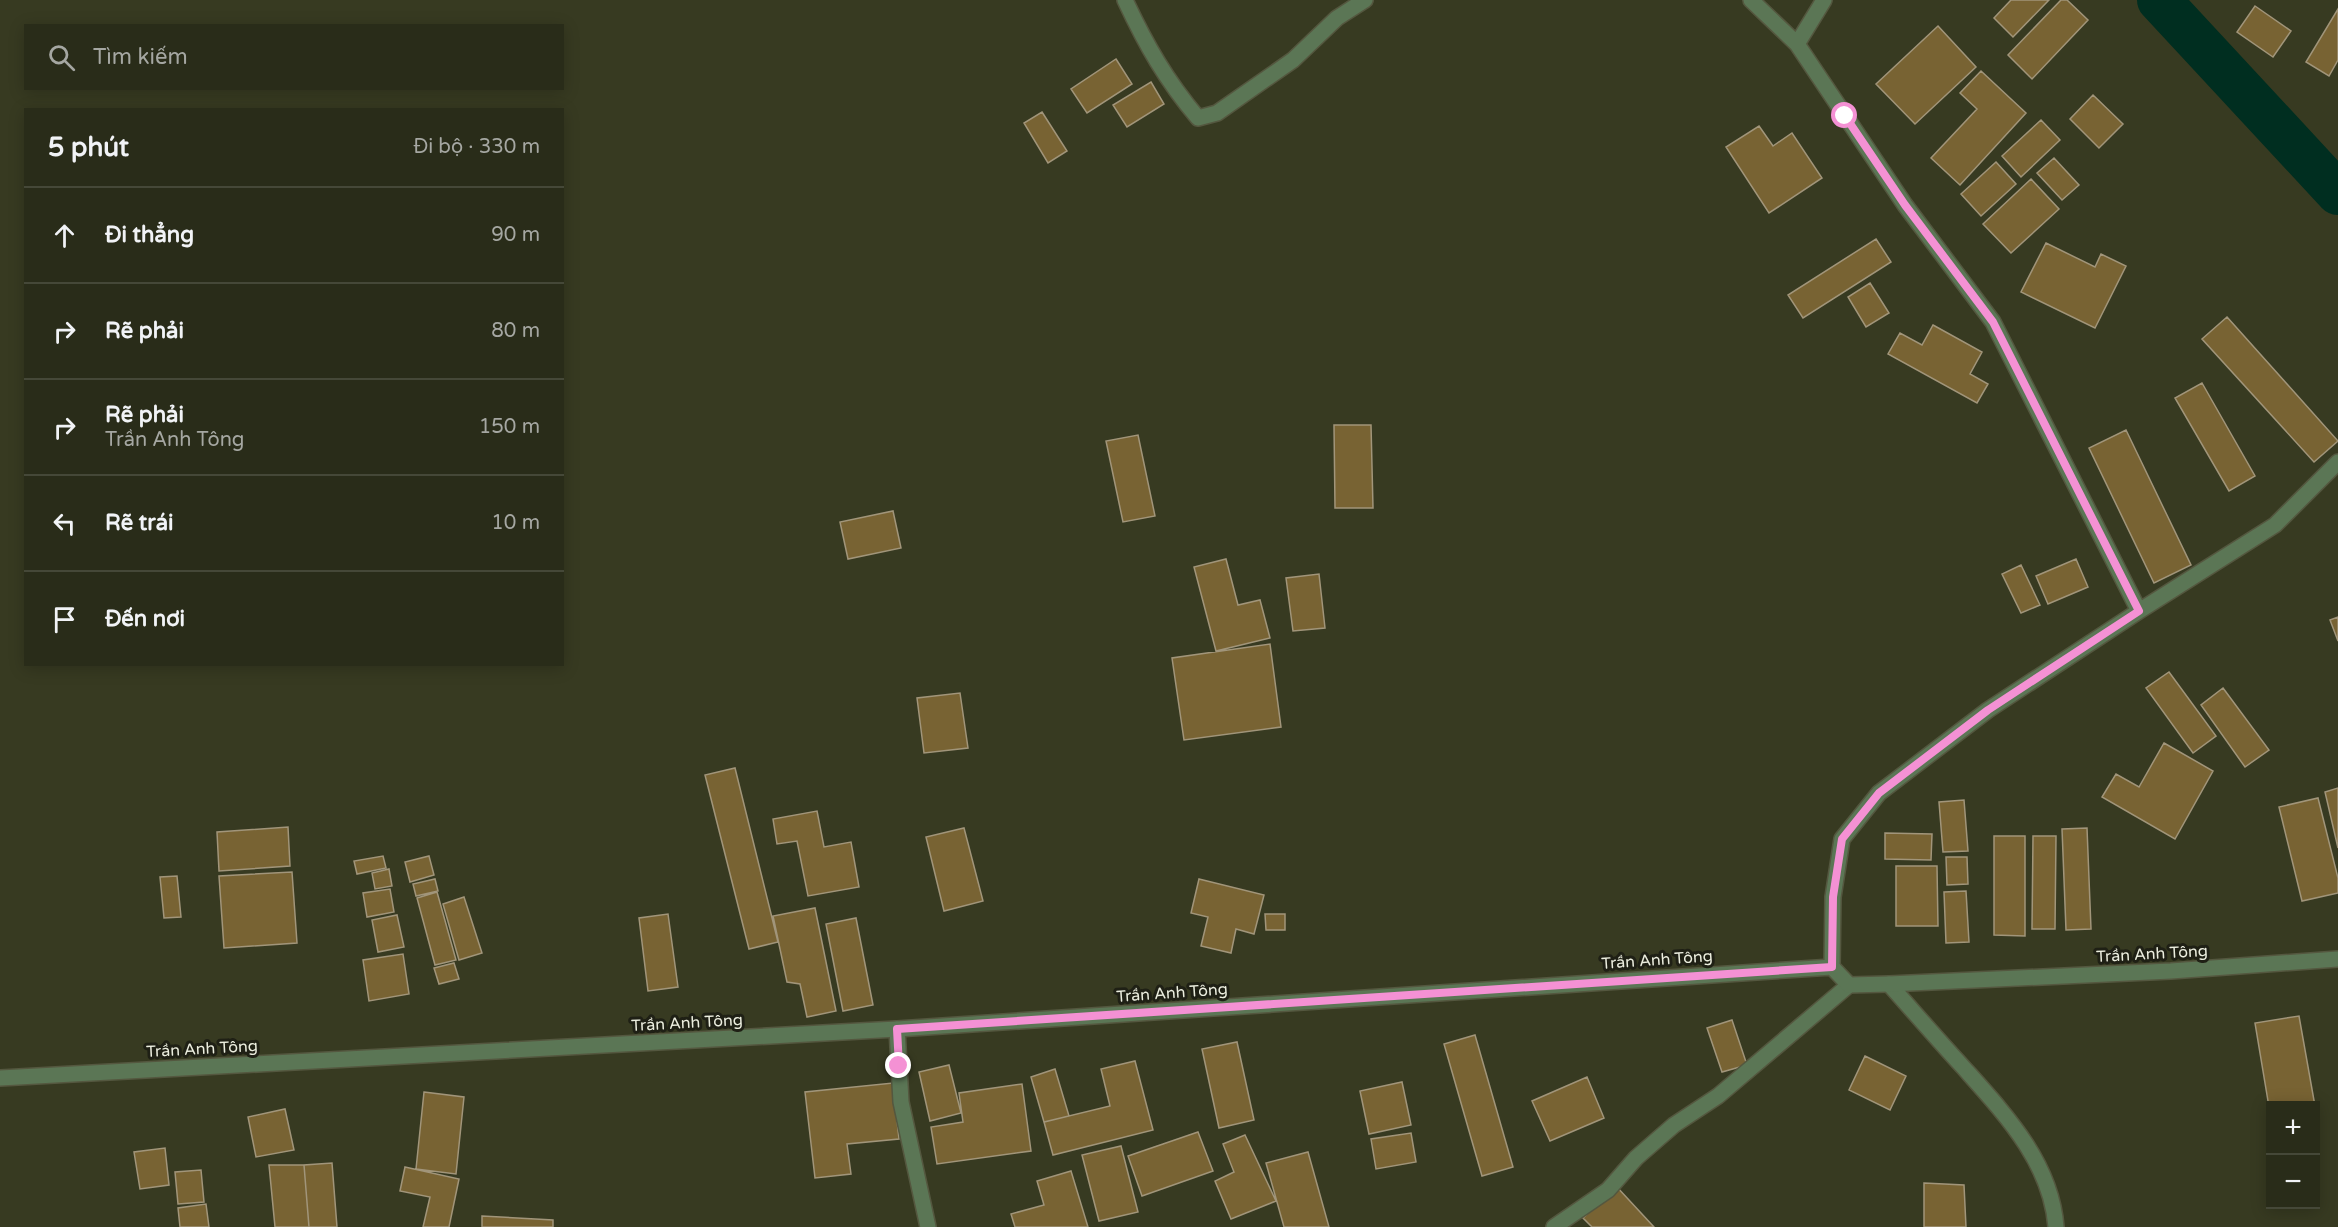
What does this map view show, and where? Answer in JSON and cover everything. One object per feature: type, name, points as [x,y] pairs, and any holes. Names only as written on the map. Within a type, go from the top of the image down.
[{"type":"street","points":[[1125,0],[1172,88],[1198,118],[1217,114],[1293,60],[1337,18],[1365,0]]},
{"type":"street","points":[[1751,0],[1797,44],[1905,205],[1993,322],[2139,611]]},
{"type":"street","points":[[1797,44],[1824,0]]},
{"type":"street","points":[[1560,1225],[1608,1190],[1636,1158],[1674,1125],[1718,1096],[1849,985],[1832,967],[1833,897],[1842,839],[1879,793],[1988,710],[2275,525],[2338,462]]},
{"type":"street","name":"Trần Anh Tông","points":[[1849,985],[2171,971],[2338,959]]},
{"type":"street","name":"Trần Anh Tông","points":[[0,1078],[897,1029],[1832,967]]},
{"type":"street","points":[[1889,984],[2019,1132],[2040,1166],[2054,1206],[2056,1227]]},
{"type":"street","points":[[897,1029],[901,1102],[928,1227]]},
{"type":"building","points":[[2011,0],[2049,0],[2013,37],[1994,18]]},
{"type":"building","points":[[2061,0],[2067,0],[2088,20],[2032,79],[2008,55]]},
{"type":"building","points":[[2255,6],[2291,31],[2273,57],[2237,32]]},
{"type":"building","points":[[2338,9],[2338,60],[2329,76],[2306,62]]},
{"type":"building","points":[[1938,26],[1976,67],[1915,124],[1876,84]]},
{"type":"building","points":[[1116,59],[1132,84],[1087,113],[1071,89]]},
{"type":"building","points":[[1981,71],[2026,113],[1960,185],[1931,158],[1977,109],[1960,93]]},
{"type":"building","points":[[1151,82],[1164,104],[1127,127],[1113,105]]},
{"type":"building","points":[[2093,95],[2123,124],[2099,148],[2070,119]]},
{"type":"building","points":[[1042,112],[1067,151],[1048,163],[1024,123]]},
{"type":"building","points":[[2041,120],[2060,140],[2021,177],[2002,156]]},
{"type":"building","points":[[1759,126],[1773,146],[1792,133],[1822,178],[1769,213],[1726,147]]},
{"type":"building","points":[[2054,158],[2079,185],[2062,200],[2037,173]]},
{"type":"building","points":[[1996,162],[2016,184],[1981,216],[1961,194]]},
{"type":"building","points":[[2031,179],[2059,209],[2011,253],[1983,224]]},
{"type":"building","points":[[1876,239],[1891,262],[1803,318],[1788,295]]},
{"type":"building","points":[[2046,243],[2095,267],[2101,254],[2126,266],[2095,328],[2021,292]]},
{"type":"building","points":[[1870,283],[1889,313],[1866,327],[1848,297]]},
{"type":"building","points":[[2227,317],[2338,441],[2314,462],[2202,339]]},
{"type":"building","points":[[1933,325],[1982,352],[1970,374],[1988,384],[1977,403],[1888,354],[1900,333],[1922,345]]},
{"type":"building","points":[[2202,383],[2255,476],[2229,491],[2175,398]]},
{"type":"building","points":[[1334,425],[1371,425],[1373,508],[1335,508]]},
{"type":"building","points":[[2126,430],[2191,565],[2154,583],[2089,448]]},
{"type":"building","points":[[1138,435],[1155,516],[1123,522],[1106,441]]},
{"type":"building","points":[[893,511],[901,548],[848,559],[840,522]]},
{"type":"building","points":[[1226,559],[1238,605],[1260,600],[1270,638],[1216,651],[1194,567]]},
{"type":"building","points":[[2076,559],[2088,587],[2048,604],[2036,576]]},
{"type":"building","points":[[2021,565],[2040,605],[2021,613],[2002,574]]},
{"type":"building","points":[[1319,574],[1325,628],[1293,631],[1286,578]]},
{"type":"building","points":[[2338,617],[2338,641],[2330,620]]},
{"type":"building","points":[[1270,644],[1281,727],[1184,740],[1172,658]]},
{"type":"building","points":[[2169,672],[2216,736],[2193,753],[2146,688]]},
{"type":"building","points":[[2223,688],[2269,750],[2245,767],[2201,705]]},
{"type":"building","points":[[960,693],[968,748],[924,753],[917,698]]},
{"type":"building","points":[[2164,743],[2213,771],[2175,839],[2102,797],[2116,774],[2139,787]]},
{"type":"building","points":[[735,768],[778,942],[749,949],[705,775]]},
{"type":"building","points":[[2338,788],[2338,848],[2325,792]]},
{"type":"building","points":[[2318,798],[2338,878],[2338,893],[2302,901],[2279,807]]},
{"type":"building","points":[[1964,800],[1968,851],[1943,852],[1939,802]]},
{"type":"building","points":[[817,811],[824,847],[851,842],[859,887],[808,896],[797,841],[777,844],[773,819]]},
{"type":"building","points":[[288,827],[290,866],[219,871],[217,832]]},
{"type":"building","points":[[964,828],[983,901],[944,911],[926,837]]},
{"type":"building","points":[[2087,828],[2091,929],[2066,930],[2062,829]]},
{"type":"building","points":[[1885,833],[1932,834],[1931,860],[1885,859]]},
{"type":"building","points":[[1994,836],[2025,836],[2025,936],[1994,935]]},
{"type":"building","points":[[2033,836],[2056,836],[2055,929],[2032,929]]},
{"type":"building","points":[[383,856],[386,868],[357,874],[354,861]]},
{"type":"building","points":[[429,856],[434,875],[410,882],[405,862]]},
{"type":"building","points":[[1946,857],[1967,857],[1968,884],[1947,885]]},
{"type":"building","points":[[1896,866],[1937,866],[1938,926],[1896,926]]},
{"type":"building","points":[[389,869],[392,886],[375,889],[372,873]]},
{"type":"building","points":[[292,872],[297,943],[224,948],[219,876]]},
{"type":"building","points":[[177,876],[181,917],[164,918],[160,877]]},
{"type":"building","points":[[435,879],[438,891],[416,896],[413,884]]},
{"type":"building","points":[[1199,879],[1264,895],[1254,934],[1236,929],[1231,953],[1201,946],[1208,917],[1191,913]]},
{"type":"building","points":[[390,889],[394,912],[367,917],[363,893]]},
{"type":"building","points":[[1966,891],[1969,942],[1946,943],[1944,892]]},
{"type":"building","points":[[437,892],[456,960],[435,965],[417,898]]},
{"type":"building","points":[[464,897],[482,953],[459,960],[443,904]]},
{"type":"building","points":[[815,908],[836,1011],[807,1017],[800,984],[787,982],[773,916]]},
{"type":"building","points":[[668,914],[678,987],[648,991],[639,918]]},
{"type":"building","points":[[1265,914],[1285,914],[1285,930],[1266,930]]},
{"type":"building","points":[[397,915],[404,947],[378,952],[372,920]]},
{"type":"building","points":[[856,918],[873,1005],[843,1011],[826,924]]},
{"type":"building","points":[[403,954],[409,994],[369,1001],[363,960]]},
{"type":"building","points":[[454,963],[459,979],[439,984],[434,968]]},
{"type":"building","points":[[2299,1016],[2314,1101],[2268,1101],[2255,1023]]},
{"type":"building","points":[[1732,1020],[1747,1065],[1722,1072],[1707,1028]]},
{"type":"building","points":[[1475,1035],[1513,1167],[1482,1176],[1444,1044]]},
{"type":"building","points":[[1237,1042],[1254,1120],[1219,1128],[1202,1049]]},
{"type":"building","points":[[1865,1056],[1906,1076],[1890,1110],[1849,1090]]},
{"type":"building","points":[[1135,1061],[1153,1130],[1053,1155],[1044,1122],[1110,1106],[1101,1069]]},
{"type":"building","points":[[949,1065],[961,1113],[930,1121],[919,1072]]},
{"type":"building","points":[[1055,1069],[1069,1116],[1044,1122],[1031,1077]]},
{"type":"building","points":[[1587,1077],[1604,1118],[1550,1141],[1532,1101]]},
{"type":"building","points":[[1402,1082],[1411,1125],[1369,1134],[1360,1091]]},
{"type":"building","points":[[893,1083],[899,1139],[847,1144],[851,1174],[815,1178],[805,1092]]},
{"type":"building","points":[[1022,1084],[1031,1151],[937,1164],[931,1127],[963,1122],[959,1093]]},
{"type":"building","points":[[424,1092],[464,1097],[456,1174],[416,1169]]},
{"type":"building","points":[[285,1109],[294,1150],[256,1157],[248,1117]]},
{"type":"building","points":[[1198,1132],[1213,1171],[1142,1196],[1128,1156]]},
{"type":"building","points":[[1411,1133],[1416,1162],[1376,1169],[1371,1139]]},
{"type":"building","points":[[1245,1135],[1276,1201],[1231,1219],[1215,1181],[1234,1172],[1223,1144]]},
{"type":"building","points":[[1121,1146],[1138,1212],[1099,1221],[1082,1155]]},
{"type":"building","points":[[165,1148],[169,1185],[140,1189],[134,1152]]},
{"type":"building","points":[[1308,1152],[1329,1227],[1284,1227],[1266,1163]]},
{"type":"building","points":[[332,1163],[337,1227],[309,1227],[304,1165]]},
{"type":"building","points":[[269,1165],[304,1165],[309,1227],[275,1227]]},
{"type":"building","points":[[405,1167],[459,1179],[449,1227],[423,1227],[430,1197],[400,1191]]},
{"type":"building","points":[[201,1170],[204,1202],[178,1204],[175,1172]]},
{"type":"building","points":[[1071,1171],[1088,1227],[1015,1227],[1011,1214],[1044,1205],[1037,1181]]},
{"type":"building","points":[[1924,1183],[1964,1185],[1966,1227],[1924,1227]]},
{"type":"building","points":[[1616,1186],[1654,1227],[1592,1227],[1583,1218]]},
{"type":"building","points":[[206,1204],[209,1227],[180,1227],[178,1208]]},
{"type":"building","points":[[482,1216],[553,1220],[553,1227],[482,1227]]},
{"type":"waterway","points":[[2159,0],[2338,193]]},
{"type":"route","points":[[899,1066],[897,1029],[1832,967],[1833,897],[1842,839],[1879,793],[1988,710],[2139,611],[1993,322],[1905,205],[1845,116]]}]
